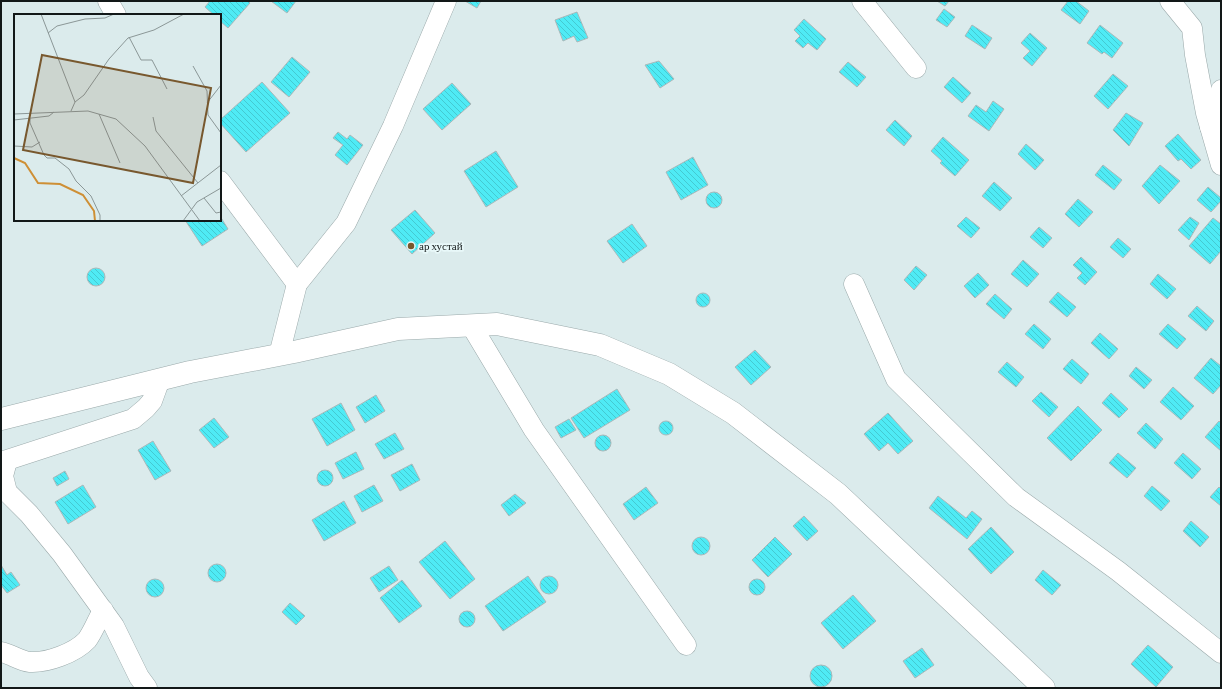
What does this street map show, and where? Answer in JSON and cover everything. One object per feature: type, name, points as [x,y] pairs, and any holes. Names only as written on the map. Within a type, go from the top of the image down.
[{"type":"main road","points":[[1,419],[190,372],[280,355],[398,328],[498,324],[600,345],[669,374],[733,413],[838,494],[1044,688]]},
{"type":"street","points":[[108,1],[115,14]]},
{"type":"street","points":[[280,355],[297,284],[346,222],[393,126],[446,1]]},
{"type":"street","points":[[862,1],[916,68]]},
{"type":"street","points":[[1170,1],[1192,28],[1195,55],[1206,113],[1221,165]]},
{"type":"street","points":[[1210,127],[1221,90]]},
{"type":"street","points":[[221,182],[297,284]]},
{"type":"street","points":[[854,284],[896,380],[1016,497],[1118,571],[1221,652]]},
{"type":"street","points":[[471,325],[534,430],[686,645]]},
{"type":"street","points":[[147,688],[139,677],[114,626],[62,554],[29,514],[7,492],[3,476],[4,462],[133,419],[152,401],[160,379]]},
{"type":"street","points":[[1,652],[29,662],[55,658],[76,649],[87,640],[103,610]]},
{"type":"building","points":[[210,1],[248,1],[250,3],[228,28],[221,22],[221,14],[213,14],[205,7]]},
{"type":"building","points":[[271,1],[296,1],[287,13]]},
{"type":"building","points":[[465,1],[481,1],[477,8]]},
{"type":"building","points":[[937,1],[949,1],[945,6]]},
{"type":"building","points":[[1068,1],[1076,1],[1089,11],[1080,24],[1061,10]]},
{"type":"building","points":[[944,9],[955,17],[947,27],[936,20]]},
{"type":"building","points":[[577,12],[588,38],[577,42],[574,36],[563,41],[555,20]]},
{"type":"building","points":[[804,19],[826,39],[817,50],[808,43],[803,48],[795,41],[800,36],[794,30]]},
{"type":"building","points":[[972,25],[992,38],[985,49],[965,36]]},
{"type":"building","points":[[1100,25],[1123,43],[1112,58],[1104,52],[1102,54],[1087,43]]},
{"type":"building","points":[[1030,33],[1047,48],[1032,66],[1023,58],[1030,51],[1021,43]]},
{"type":"building","points":[[292,57],[310,72],[289,97],[271,82]]},
{"type":"building","points":[[659,61],[674,79],[660,88],[645,65]]},
{"type":"building","points":[[848,62],[866,77],[857,87],[839,72]]},
{"type":"building","points":[[1113,74],[1128,86],[1108,109],[1094,96]]},
{"type":"building","points":[[953,77],[971,93],[962,103],[944,87]]},
{"type":"building","points":[[262,82],[290,113],[246,152],[221,124],[221,119]]},
{"type":"building","points":[[452,83],[471,104],[442,130],[423,109]]},
{"type":"building","points":[[993,101],[1004,109],[989,131],[968,116],[976,105],[986,112]]},
{"type":"building","points":[[1126,113],[1143,123],[1129,146],[1113,130]]},
{"type":"building","points":[[895,120],[912,136],[904,146],[886,130]]},
{"type":"building","points":[[338,132],[347,139],[350,135],[363,145],[347,165],[335,155],[343,145],[333,138]]},
{"type":"building","points":[[1178,134],[1201,160],[1191,169],[1181,159],[1178,161],[1165,146]]},
{"type":"building","points":[[943,137],[969,160],[955,176],[940,163],[942,161],[931,151]]},
{"type":"building","points":[[1026,144],[1044,160],[1035,170],[1018,154]]},
{"type":"building","points":[[496,151],[518,187],[486,207],[464,171]]},
{"type":"building","points":[[693,157],[708,185],[681,200],[666,172]]},
{"type":"building","points":[[1103,165],[1122,180],[1114,190],[1095,175]]},
{"type":"building","points":[[1160,165],[1180,181],[1159,204],[1142,186]]},
{"type":"building","points":[[994,182],[1012,198],[1000,211],[982,196]]},
{"type":"building","points":[[1208,187],[1221,198],[1221,201],[1211,212],[1197,200]]},
{"type":"building","points":[[714,192],[721,197],[722,200],[717,207],[714,208],[707,203],[706,200],[711,193]]},
{"type":"building","points":[[1078,199],[1093,212],[1079,227],[1065,214]]},
{"type":"building","points":[[415,210],[435,233],[412,254],[391,230]]},
{"type":"building","points":[[966,217],[980,228],[971,238],[957,226]]},
{"type":"building","points":[[1190,217],[1199,223],[1189,240],[1178,230]]},
{"type":"building","points":[[221,218],[228,229],[202,246],[186,221],[221,221]]},
{"type":"building","points":[[1213,218],[1221,224],[1221,251],[1210,264],[1189,246]]},
{"type":"building","points":[[632,224],[647,246],[623,263],[607,241]]},
{"type":"building","points":[[1039,227],[1052,238],[1043,248],[1030,237]]},
{"type":"building","points":[[1118,238],[1131,249],[1123,258],[1110,247]]},
{"type":"building","points":[[1081,257],[1097,272],[1085,285],[1077,278],[1082,273],[1073,265]]},
{"type":"building","points":[[1023,260],[1039,274],[1027,287],[1011,274]]},
{"type":"building","points":[[916,266],[927,275],[914,290],[904,280]]},
{"type":"building","points":[[96,268],[102,271],[105,277],[102,283],[96,286],[90,283],[87,277],[90,271]]},
{"type":"building","points":[[978,273],[989,285],[975,298],[964,286]]},
{"type":"building","points":[[1158,274],[1176,289],[1167,299],[1150,284]]},
{"type":"building","points":[[1058,292],[1076,307],[1067,317],[1049,302]]},
{"type":"building","points":[[700,293],[706,293],[710,297],[710,303],[706,307],[700,307],[696,303],[696,297]]},
{"type":"building","points":[[995,294],[1012,309],[1004,319],[986,304]]},
{"type":"building","points":[[1197,306],[1214,321],[1206,331],[1188,316]]},
{"type":"building","points":[[1034,324],[1051,339],[1043,349],[1025,334]]},
{"type":"building","points":[[1168,324],[1186,339],[1177,349],[1159,334]]},
{"type":"building","points":[[1100,333],[1118,349],[1109,359],[1091,343]]},
{"type":"building","points":[[755,350],[771,367],[751,385],[735,367]]},
{"type":"building","points":[[1211,358],[1221,366],[1221,385],[1213,394],[1194,378]]},
{"type":"building","points":[[1072,359],[1089,374],[1081,384],[1063,369]]},
{"type":"building","points":[[1007,362],[1024,377],[1016,387],[998,372]]},
{"type":"building","points":[[1136,367],[1152,380],[1144,389],[1129,376]]},
{"type":"building","points":[[1173,387],[1194,406],[1181,420],[1160,402]]},
{"type":"building","points":[[617,389],[630,410],[584,438],[571,418]]},
{"type":"building","points":[[1041,392],[1058,407],[1049,417],[1032,401]]},
{"type":"building","points":[[1111,393],[1128,409],[1119,418],[1102,403]]},
{"type":"building","points":[[376,395],[385,411],[365,423],[356,407]]},
{"type":"building","points":[[341,403],[355,430],[327,446],[312,419]]},
{"type":"building","points":[[1078,406],[1102,430],[1071,461],[1047,438]]},
{"type":"building","points":[[888,413],[913,441],[898,454],[888,443],[879,451],[864,434]]},
{"type":"building","points":[[214,418],[229,437],[214,448],[199,430]]},
{"type":"building","points":[[569,419],[576,430],[561,438],[555,427]]},
{"type":"building","points":[[666,421],[671,423],[673,428],[671,433],[666,435],[661,433],[659,428],[661,423]]},
{"type":"building","points":[[1219,421],[1221,423],[1221,451],[1205,437]]},
{"type":"building","points":[[1146,423],[1163,439],[1155,449],[1137,433]]},
{"type":"building","points":[[395,433],[404,449],[384,459],[375,444]]},
{"type":"building","points":[[603,435],[610,440],[611,443],[606,450],[603,451],[596,446],[595,443],[600,436]]},
{"type":"building","points":[[153,441],[171,471],[155,480],[138,450]]},
{"type":"building","points":[[356,452],[364,469],[343,479],[335,463]]},
{"type":"building","points":[[1118,453],[1136,468],[1127,478],[1109,463]]},
{"type":"building","points":[[1183,453],[1201,469],[1192,479],[1174,463]]},
{"type":"building","points":[[412,464],[420,480],[400,491],[391,475]]},
{"type":"building","points":[[325,470],[331,472],[333,478],[331,484],[325,486],[319,484],[317,478],[319,472]]},
{"type":"building","points":[[65,471],[69,479],[57,486],[53,478]]},
{"type":"building","points":[[83,485],[96,507],[68,524],[55,502]]},
{"type":"building","points":[[374,485],[383,501],[362,512],[354,496]]},
{"type":"building","points":[[1152,486],[1170,501],[1161,511],[1144,496]]},
{"type":"building","points":[[646,487],[658,503],[634,520],[623,504]]},
{"type":"building","points":[[1219,487],[1221,489],[1221,506],[1210,497]]},
{"type":"building","points":[[515,494],[526,503],[509,516],[501,505]]},
{"type":"building","points":[[938,496],[966,518],[972,511],[982,519],[967,539],[929,508]]},
{"type":"building","points":[[344,501],[356,523],[324,541],[312,520]]},
{"type":"building","points":[[804,516],[818,531],[807,541],[793,526]]},
{"type":"building","points":[[1191,521],[1209,537],[1200,547],[1183,531]]},
{"type":"building","points":[[991,527],[1014,552],[991,574],[968,549]]},
{"type":"building","points":[[701,537],[707,540],[710,546],[707,552],[701,555],[695,552],[692,546],[695,540]]},
{"type":"building","points":[[775,537],[792,554],[768,577],[752,560]]},
{"type":"building","points":[[445,541],[475,579],[450,599],[419,562]]},
{"type":"building","points":[[217,564],[223,567],[226,573],[223,579],[217,582],[211,579],[208,573],[211,567]]},
{"type":"building","points":[[1,565],[7,575],[11,572],[20,585],[7,593],[1,585]]},
{"type":"building","points":[[389,566],[398,580],[379,592],[370,578]]},
{"type":"building","points":[[1043,570],[1061,585],[1052,595],[1035,580]]},
{"type":"building","points":[[528,576],[546,602],[503,631],[485,606]]},
{"type":"building","points":[[549,576],[555,579],[558,585],[555,591],[549,594],[543,591],[540,585],[543,579]]},
{"type":"building","points":[[155,579],[161,582],[164,588],[161,594],[155,597],[149,594],[146,588],[149,582]]},
{"type":"building","points":[[754,579],[760,579],[765,584],[763,593],[760,595],[754,595],[749,590],[749,584]]},
{"type":"building","points":[[402,580],[422,606],[399,623],[380,598]]},
{"type":"building","points":[[853,595],[876,621],[843,649],[821,623]]},
{"type":"building","points":[[290,603],[305,616],[296,625],[282,612]]},
{"type":"building","points":[[467,611],[473,613],[475,619],[473,625],[467,627],[461,625],[459,619],[461,613]]},
{"type":"building","points":[[1148,645],[1173,667],[1156,687],[1131,664]]},
{"type":"building","points":[[922,648],[934,665],[915,678],[903,661]]},
{"type":"building","points":[[821,665],[829,668],[832,676],[829,684],[821,687],[813,684],[810,676],[813,668]]},
{"type":"place","name":"ар хустай","points":[[411,246]]}]
